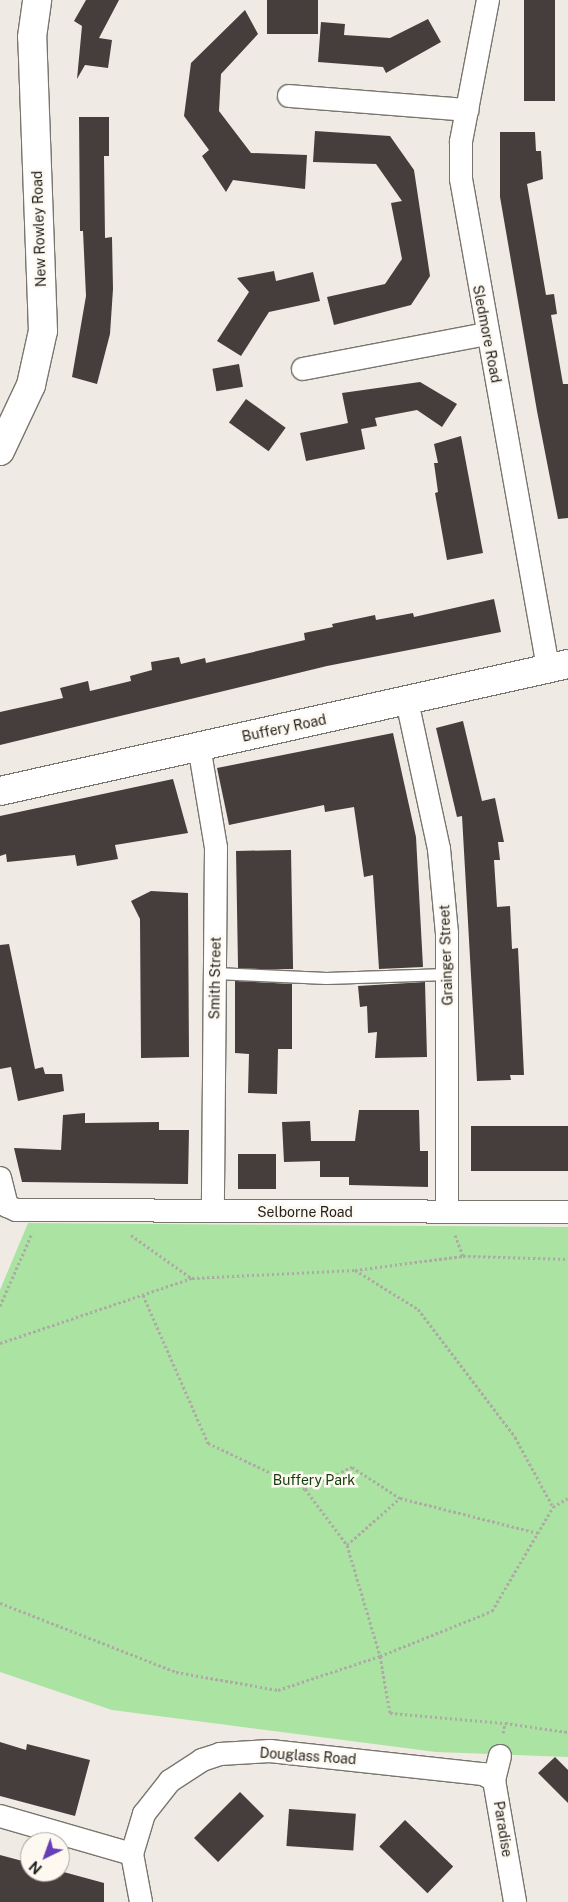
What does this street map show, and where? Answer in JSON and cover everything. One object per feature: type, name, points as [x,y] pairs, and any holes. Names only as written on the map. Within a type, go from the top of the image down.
[{"type":"street","name":"New Rowley Road","points":[[0,451],[31,386],[43,331],[32,37],[37,0]]},
{"type":"street","name":"Sledmore Road","points":[[488,0],[467,110],[461,179],[487,334],[558,666]]},
{"type":"street","points":[[289,96],[467,110]]},
{"type":"street","points":[[303,369],[487,334]]},
{"type":"street","name":"Buffery Road","points":[[0,791],[558,666]]},
{"type":"street","name":"Grainger Street","points":[[407,701],[440,849],[448,974],[447,1212]]},
{"type":"street","name":"Smith Street","points":[[199,746],[216,848],[213,1211]]},
{"type":"street","name":"Selborne Road","points":[[0,1178],[7,1206],[42,1211],[568,1212]]},
{"type":"street","name":"Douglass Road","points":[[140,1902],[132,1854],[144,1814],[155,1796],[185,1769],[220,1754],[270,1751],[346,1758],[483,1774],[494,1780]]},
{"type":"street","name":"Paradise","points":[[500,1756],[494,1780],[515,1902]]},
{"type":"street","points":[[0,1816],[132,1854]]},
{"type":"lane","points":[[215,973],[326,978],[448,974]]},
{"type":"path","points":[[0,1306],[42,1211]]},
{"type":"path","points":[[129,1234],[192,1278]]},
{"type":"path","points":[[0,1343],[192,1278],[355,1270],[463,1256],[568,1259]]},
{"type":"path","points":[[355,1270],[418,1308],[515,1437],[553,1507]]},
{"type":"path","points":[[143,1295],[208,1443],[305,1490],[347,1545],[380,1656],[390,1713],[505,1723],[568,1732]]},
{"type":"path","points":[[305,1490],[352,1467],[400,1498],[538,1533]]},
{"type":"path","points":[[347,1545],[400,1498]]},
{"type":"path","points":[[0,1603],[176,1672],[278,1690],[380,1656],[492,1611],[553,1507],[568,1498]]},
{"type":"path","points":[[500,1756],[505,1723]]},
{"type":"green space","name":"Buffery Park","points":[[28,1223],[568,1227],[568,1757],[436,1752],[112,1710],[0,1672],[0,1290]]},
{"type":"building","points":[[86,0],[119,0],[99,38],[112,40],[108,68],[85,65],[77,79],[82,26],[74,21]]},
{"type":"building","points":[[267,0],[318,0],[318,34],[267,34]]},
{"type":"building","points":[[524,0],[555,0],[555,101],[524,101]]},
{"type":"building","points":[[245,10],[258,34],[221,74],[219,111],[251,153],[307,155],[305,189],[233,180],[226,192],[202,156],[209,150],[184,116],[191,63]]},
{"type":"building","points":[[428,19],[441,42],[386,73],[383,67],[318,62],[321,22],[345,24],[344,35],[390,38]]},
{"type":"building","points":[[79,117],[109,117],[109,156],[104,156],[105,238],[112,237],[113,289],[110,334],[97,384],[72,377],[86,296],[83,231],[80,231]]},
{"type":"building","points":[[315,131],[390,136],[414,170],[430,276],[411,305],[334,325],[327,297],[385,284],[402,259],[391,203],[402,201],[376,164],[313,162]]},
{"type":"building","points":[[500,132],[535,132],[536,151],[541,151],[543,179],[527,184],[546,295],[554,294],[557,314],[551,315],[563,384],[568,384],[568,518],[558,519],[537,411],[500,197]]},
{"type":"building","points":[[274,271],[276,281],[313,272],[320,301],[269,312],[241,356],[217,341],[249,292],[237,278]]},
{"type":"building","points":[[239,364],[243,387],[216,391],[212,369]]},
{"type":"building","points":[[420,382],[457,404],[442,427],[417,410],[375,418],[377,426],[361,429],[365,449],[306,461],[300,433],[348,423],[342,393]]},
{"type":"building","points":[[246,399],[286,428],[269,451],[229,422]]},
{"type":"building","points":[[461,436],[483,553],[447,560],[435,493],[438,492],[434,463],[438,463],[434,444]]},
{"type":"building","points":[[494,599],[501,632],[327,666],[0,745],[0,712],[63,698],[60,688],[88,681],[90,691],[131,681],[130,676],[152,670],[151,662],[179,657],[181,664],[205,658],[206,663],[305,640],[304,633],[333,627],[332,624],[375,615],[376,620],[413,613],[414,617]]},
{"type":"building","points":[[463,721],[482,801],[495,798],[504,842],[498,842],[500,860],[494,860],[497,907],[510,906],[512,949],[518,948],[524,1075],[510,1075],[511,1080],[477,1081],[462,816],[457,817],[436,728]]},
{"type":"building","points":[[393,733],[416,837],[423,967],[379,969],[373,875],[364,877],[354,807],[325,812],[324,805],[229,825],[217,768]]},
{"type":"building","points":[[173,779],[188,833],[115,845],[118,859],[77,866],[75,855],[7,862],[6,854],[0,856],[0,816]]},
{"type":"building","points":[[291,850],[293,969],[238,970],[236,851]]},
{"type":"building","points":[[151,891],[188,893],[189,1057],[141,1058],[140,919],[131,901]]},
{"type":"building","points":[[9,944],[35,1069],[43,1067],[45,1074],[62,1074],[64,1091],[18,1101],[11,1067],[0,1069],[0,945]]},
{"type":"building","points":[[235,981],[292,984],[292,1049],[278,1049],[277,1094],[248,1093],[249,1054],[235,1053]]},
{"type":"building","points":[[425,982],[427,1057],[375,1058],[377,1032],[368,1033],[367,1006],[360,1007],[358,986]]},
{"type":"building","points":[[359,1110],[419,1110],[420,1151],[428,1151],[428,1187],[349,1185],[349,1177],[320,1177],[320,1161],[284,1162],[282,1122],[310,1121],[311,1141],[355,1141]]},
{"type":"building","points":[[85,1113],[85,1123],[159,1122],[159,1130],[189,1130],[188,1184],[22,1182],[14,1148],[61,1150],[63,1115]]},
{"type":"building","points":[[471,1126],[568,1126],[568,1171],[471,1171]]},
{"type":"building","points":[[238,1154],[276,1154],[276,1189],[238,1189]]},
{"type":"building","points":[[0,1742],[26,1750],[27,1744],[90,1760],[75,1816],[0,1796]]},
{"type":"building","points":[[555,1757],[568,1770],[568,1803],[538,1773]]},
{"type":"building","points":[[240,1792],[264,1816],[218,1862],[194,1838]]},
{"type":"building","points":[[289,1809],[356,1814],[353,1851],[286,1846]]},
{"type":"building","points":[[405,1820],[453,1867],[427,1893],[379,1847]]},
{"type":"building","points":[[0,1855],[20,1860],[20,1882],[70,1882],[70,1874],[104,1883],[104,1902],[0,1902]]}]
